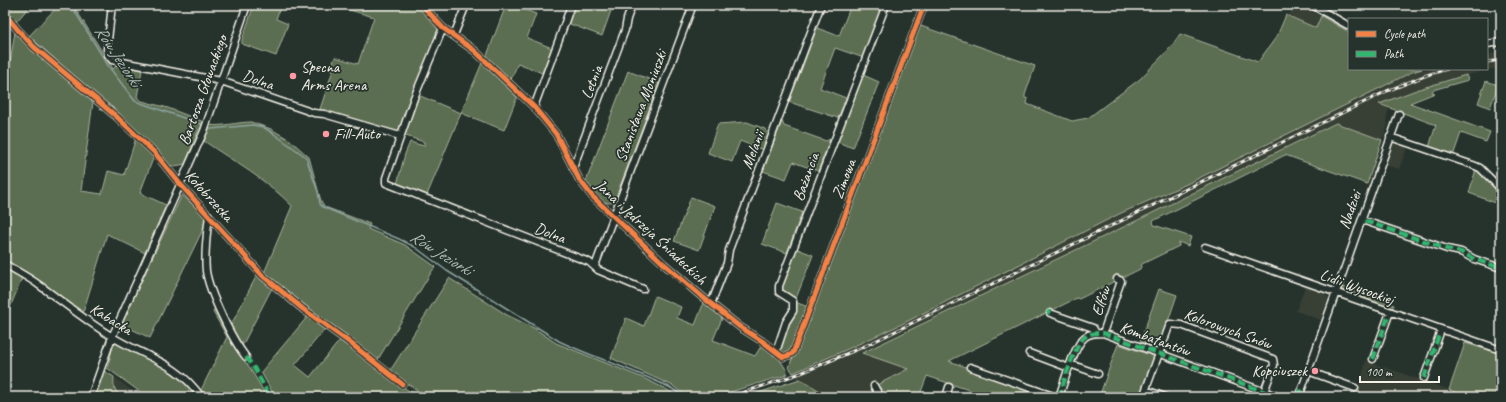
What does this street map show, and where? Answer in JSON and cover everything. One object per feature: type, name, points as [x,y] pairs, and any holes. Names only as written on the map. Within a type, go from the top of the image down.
[{"type":"street","name":"Dolna","points":[[112,5],[107,50],[108,55],[115,61],[220,81],[314,113],[324,114],[400,136]]},
{"type":"street","name":"Bartosza Głowackiego","points":[[91,397],[112,337],[204,131],[247,5]]},
{"type":"street","name":"Jana i Jędrzeja Śniadeckich","points":[[422,5],[443,28],[475,51],[534,107],[556,134],[586,190],[664,264],[711,304],[740,327],[783,357]]},
{"type":"street","points":[[454,35],[466,5]]},
{"type":"street","points":[[534,107],[571,5]]},
{"type":"street","name":"Letnia","points":[[573,168],[625,30],[632,5]]},
{"type":"street","name":"Stanisława Moniuszki","points":[[613,215],[692,5]]},
{"type":"street","name":"Melanii","points":[[711,304],[727,263],[729,250],[821,5]]},
{"type":"street","name":"Bażancia","points":[[776,352],[786,322],[794,311],[793,301],[779,292],[779,286],[886,5]]},
{"type":"street","name":"Zimowa","points":[[783,357],[793,353],[924,5]]},
{"type":"street","points":[[1312,5],[1348,25]]},
{"type":"street","name":"Kołobrzeska","points":[[5,14],[34,47],[143,141],[263,276],[303,309],[402,384]]},
{"type":"street","name":"Dolna","points":[[443,28],[400,136],[385,181],[387,184],[589,262],[598,270],[643,289]]},
{"type":"street","points":[[1488,44],[1501,42]]},
{"type":"street","name":"Nadziei","points":[[1299,397],[1398,114]]},
{"type":"street","points":[[1390,137],[1480,168],[1501,189]]},
{"type":"street","points":[[209,215],[206,262],[208,282],[240,350],[246,357]]},
{"type":"street","points":[[595,266],[613,215]]},
{"type":"street","points":[[1365,221],[1447,249],[1461,252],[1474,259],[1501,268]]},
{"type":"street","name":"Lidii Wysockiej","points":[[1205,247],[1501,350]]},
{"type":"street","name":"Kabacka","points":[[5,264],[37,284],[112,337],[150,356],[181,374],[188,380],[201,397]]},
{"type":"street","name":"Elfów","points":[[1100,333],[1121,281],[1117,279]]},
{"type":"street","points":[[1373,359],[1390,312]]},
{"type":"street","points":[[1050,313],[1093,328],[1100,333]]},
{"type":"street","name":"Kolorowych Snów","points":[[1159,354],[1170,324],[1184,326],[1262,354],[1273,359],[1275,363],[1264,392]]},
{"type":"street","points":[[1424,378],[1441,330]]},
{"type":"street","name":"Kombatantów","points":[[1057,397],[1079,343],[1086,336],[1100,333],[1279,397]]},
{"type":"street","points":[[1029,353],[1098,374]]},
{"type":"street","points":[[1143,397],[1159,354]]},
{"type":"street","points":[[970,367],[1057,397]]},
{"type":"street","points":[[1308,371],[1355,388]]},
{"type":"street","points":[[874,386],[880,397]]},
{"type":"street","points":[[946,397],[949,387]]},
{"type":"street","points":[[1146,390],[1165,397]]},
{"type":"shaded area","points":[[1293,5],[1298,5],[1321,16],[1316,28],[1289,16]]},
{"type":"shaded area","points":[[1501,47],[1501,67],[1450,79],[1380,105],[1389,108],[1386,119],[1388,124],[1382,140],[1336,123],[863,352],[909,369],[877,385],[878,388],[858,397],[830,397],[800,379],[797,380],[793,373],[902,324],[1119,214],[1189,183],[1412,72],[1419,70],[1488,70],[1488,55],[1496,53]]},
{"type":"shaded area","points":[[1393,140],[1408,145],[1399,169],[1385,165]]},
{"type":"shaded area","points":[[1305,287],[1326,294],[1328,299],[1321,320],[1296,311]]},
{"type":"shaded area","points":[[1366,361],[1398,372],[1470,397],[1356,397]]},
{"type":"shaded area","points":[[114,377],[140,397],[122,397],[116,393],[113,385]]},
{"type":"green space","points":[[5,5],[31,5],[15,23]]},
{"type":"green space","points":[[59,5],[73,5],[113,69],[117,65],[142,70],[137,97],[142,101],[168,108],[204,122],[201,129],[199,129],[185,164],[169,166],[151,145],[29,36]]},
{"type":"green space","points":[[254,5],[281,5],[276,19],[288,24],[276,56],[242,44]]},
{"type":"green space","points":[[332,5],[419,5],[440,32],[399,129],[396,131],[319,112],[333,70],[330,69],[335,57],[358,64],[374,17]]},
{"type":"green space","points":[[506,5],[513,5],[536,14],[527,38],[552,48],[542,73],[518,63],[510,82],[486,58]]},
{"type":"green space","points":[[574,5],[613,5],[602,36],[567,23]]},
{"type":"green space","points":[[851,5],[883,5],[864,58],[835,48],[820,88],[846,98],[838,118],[789,102],[817,28],[839,36]]},
{"type":"green space","points":[[1286,15],[1316,28],[1321,16],[1348,31],[1348,70],[1419,70],[1189,183],[1119,214],[902,324],[793,373],[789,367],[918,25],[1035,66],[1025,95],[1025,98],[1028,99],[1027,104],[1072,121],[1088,118],[1140,79],[1171,47],[1180,34],[1258,62],[1277,36]]},
{"type":"green space","points":[[15,32],[93,102],[81,191],[102,194],[108,171],[124,175],[136,138],[154,156],[140,193],[166,205],[145,253],[107,234],[82,316],[39,281],[5,261],[5,93]]},
{"type":"green space","points":[[482,63],[517,97],[504,130],[461,113]]},
{"type":"green space","points":[[628,71],[659,83],[614,202],[610,203],[602,201],[598,198],[585,184]]},
{"type":"green space","points":[[863,75],[879,82],[853,148],[837,142]]},
{"type":"green space","points":[[1466,75],[1468,80],[1433,90],[1432,92],[1435,93],[1410,103],[1490,132],[1486,142],[1461,133],[1453,156],[1429,147],[1436,125],[1379,104],[1419,89]]},
{"type":"green space","points":[[1486,81],[1498,85],[1490,108],[1478,103]]},
{"type":"green space","points":[[418,95],[461,113],[427,195],[397,184],[405,154],[410,142],[424,146],[424,142],[403,135]]},
{"type":"green space","points":[[782,121],[784,126],[826,141],[830,139],[818,171],[793,162],[786,179],[763,171]]},
{"type":"green space","points":[[251,122],[271,129],[290,140],[309,157],[321,201],[325,207],[370,224],[368,229],[405,245],[436,267],[432,271],[377,361],[264,273],[292,206],[272,187],[204,141],[210,125]]},
{"type":"green space","points":[[747,122],[765,129],[769,134],[763,150],[740,141],[732,162],[708,153],[718,124]]},
{"type":"green space","points":[[1336,123],[1382,140],[1367,184],[1285,155],[1153,221],[1154,225],[1191,237],[1188,246],[1179,242],[1179,246],[1142,264],[1140,269],[1124,277],[1116,274],[1113,282],[1079,299],[1077,298],[949,361],[1050,397],[990,397],[927,376],[919,397],[885,397],[880,387],[878,388],[877,385],[908,369],[862,353]]},
{"type":"green space","points":[[1476,169],[1501,192],[1501,205],[1469,193]]},
{"type":"green space","points":[[182,195],[207,217],[206,223],[150,338],[121,324]]},
{"type":"green space","points":[[691,197],[715,206],[699,250],[674,241]]},
{"type":"green space","points":[[777,203],[802,212],[787,253],[762,244]]},
{"type":"green space","points":[[795,248],[813,255],[795,301],[782,291],[781,286]]},
{"type":"green space","points":[[5,267],[22,278],[5,320]]},
{"type":"green space","points":[[258,273],[273,286],[241,348],[230,327]]},
{"type":"green space","points":[[449,278],[507,315],[534,328],[556,343],[643,378],[666,389],[678,397],[429,397],[404,382],[390,371]]},
{"type":"green space","points":[[1342,287],[1394,305],[1392,309],[1345,292],[1341,289]]},
{"type":"green space","points":[[1159,289],[1177,295],[1160,345],[1153,346],[1140,342]]},
{"type":"green space","points":[[655,296],[681,307],[677,318],[695,325],[704,302],[723,316],[713,340],[755,356],[763,343],[780,360],[787,371],[786,375],[714,397],[687,397],[673,386],[611,358],[626,318],[644,326]]},
{"type":"green space","points":[[795,302],[808,307],[791,351],[785,355],[779,351]]},
{"type":"green space","points":[[216,306],[242,358],[250,368],[267,397],[204,397],[200,392],[227,337],[213,312]]},
{"type":"green space","points":[[308,316],[325,329],[295,365],[310,377],[340,340],[393,381],[419,397],[275,397],[261,372]]},
{"type":"green space","points":[[116,342],[157,362],[189,383],[199,397],[147,397],[107,368],[114,343]]},
{"type":"green space","points":[[1465,343],[1501,354],[1501,397],[1470,397],[1449,390]]},
{"type":"green space","points":[[1118,344],[1156,357],[1141,397],[1099,397]]},
{"type":"green space","points":[[102,371],[114,377],[115,389],[122,397],[94,397]]},
{"type":"green space","points":[[800,379],[830,397],[746,397]]},
{"type":"waterway","name":"Rów Jeziorki","points":[[71,5],[109,67],[135,101],[201,124]]},
{"type":"waterway","name":"Rów Jeziorki","points":[[211,129],[253,125],[263,127],[306,157],[318,192],[320,204],[323,207],[415,247],[447,271],[559,341],[664,385],[676,391],[683,397]]},
{"type":"railway","points":[[1488,62],[1501,60]]},
{"type":"railway","points":[[730,397],[801,373],[865,346],[1387,91],[1444,70]]},
{"type":"marked path","points":[[1365,221],[1447,249],[1461,252],[1474,259],[1501,268]]},
{"type":"marked path","points":[[1373,359],[1388,317]]},
{"type":"marked path","points":[[1059,397],[1073,356],[1081,341],[1085,337],[1096,333],[1103,333],[1279,397]]},
{"type":"marked path","points":[[1424,378],[1439,335]]},
{"type":"marked path","points":[[246,357],[253,366],[270,397]]},
{"type":"marked path","points":[[1299,397],[1302,387]]},
{"type":"cycle path","points":[[422,5],[443,28],[475,51],[534,107],[556,134],[579,179],[592,196],[664,264],[700,295],[740,327],[783,357],[793,353],[924,5]]},
{"type":"cycle path","points":[[5,14],[34,47],[117,117],[155,153],[180,184],[263,276],[303,309],[349,342],[402,384]]},
{"type":"place","name":"Specna Arms Arena","points":[[293,76]]},
{"type":"place","name":"Fill-Auto","points":[[326,134]]},
{"type":"place","name":"Kopciuszek","points":[[1315,371]]}]
